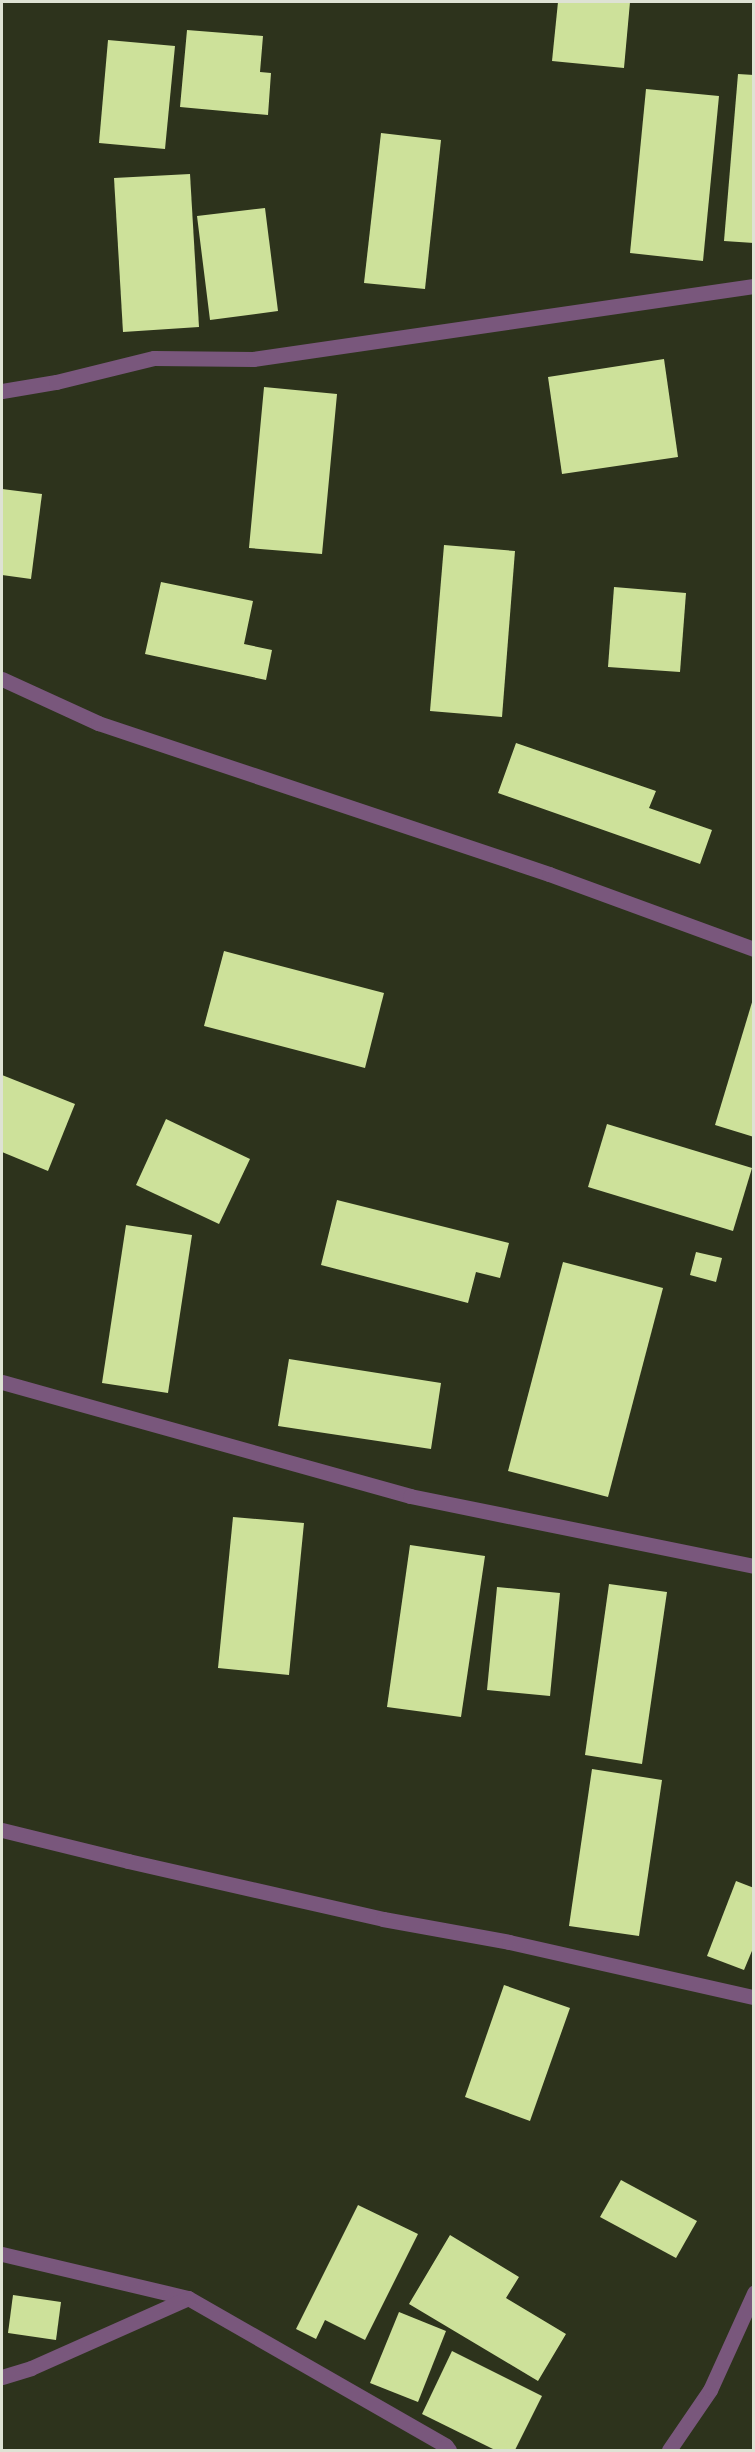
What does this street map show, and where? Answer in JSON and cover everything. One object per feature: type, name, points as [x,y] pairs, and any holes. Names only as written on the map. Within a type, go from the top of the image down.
[{"type":"street","points":[[2,391],[56,382],[154,358],[253,359],[753,286]]},
{"type":"street","points":[[2,679],[98,723],[549,874],[753,949]]},
{"type":"street","points":[[2,1382],[410,1496],[753,1566]]},
{"type":"street","points":[[2,1830],[128,1862],[371,1916],[509,1942],[753,1997]]},
{"type":"street","points":[[2,2254],[188,2298],[446,2446],[449,2451]]},
{"type":"street","points":[[669,2451],[710,2390],[753,2293]]},
{"type":"street","points":[[2,2378],[31,2368],[188,2298]]},
{"type":"building","points":[[558,2],[630,2],[624,68],[552,61]]},
{"type":"building","points":[[187,30],[263,36],[260,72],[271,73],[268,115],[180,107]]},
{"type":"building","points":[[108,40],[175,46],[165,149],[99,143]]},
{"type":"building","points":[[738,74],[754,75],[754,243],[724,241]]},
{"type":"building","points":[[646,89],[719,96],[703,261],[630,253]]},
{"type":"building","points":[[381,133],[441,140],[425,289],[364,283]]},
{"type":"building","points":[[190,174],[199,327],[123,332],[114,178]]},
{"type":"building","points":[[265,208],[278,311],[210,320],[197,216]]},
{"type":"building","points":[[664,359],[678,457],[562,474],[548,377]]},
{"type":"building","points":[[264,387],[337,394],[322,554],[249,548]]},
{"type":"building","points":[[2,489],[42,494],[31,579],[2,575]]},
{"type":"building","points":[[444,545],[515,551],[502,717],[430,711]]},
{"type":"building","points":[[161,582],[253,601],[244,644],[272,650],[266,680],[145,654]]},
{"type":"building","points":[[614,587],[686,593],[680,672],[608,667]]},
{"type":"building","points":[[516,743],[656,791],[649,808],[712,830],[700,864],[498,793]]},
{"type":"building","points":[[224,951],[384,993],[365,1068],[204,1026]]},
{"type":"building","points":[[754,999],[754,1137],[715,1125]]},
{"type":"building","points":[[2,1075],[75,1104],[48,1171],[2,1152]]},
{"type":"building","points":[[166,1119],[250,1159],[219,1224],[136,1185]]},
{"type":"building","points":[[607,1124],[752,1168],[733,1231],[588,1187]]},
{"type":"building","points":[[337,1200],[509,1243],[500,1278],[476,1272],[468,1303],[321,1265]]},
{"type":"building","points":[[126,1225],[192,1235],[168,1393],[102,1383]]},
{"type":"building","points":[[696,1252],[722,1258],[716,1282],[690,1275]]},
{"type":"building","points":[[563,1262],[663,1288],[608,1497],[508,1471]]},
{"type":"building","points":[[289,1359],[441,1383],[431,1449],[278,1426]]},
{"type":"building","points":[[233,1517],[304,1523],[289,1675],[218,1668]]},
{"type":"building","points":[[410,1545],[485,1556],[461,1717],[387,1707]]},
{"type":"building","points":[[609,1584],[667,1592],[642,1764],[585,1755]]},
{"type":"building","points":[[497,1587],[560,1593],[550,1696],[487,1690]]},
{"type":"building","points":[[592,1769],[662,1780],[639,1936],[569,1926]]},
{"type":"building","points":[[736,1881],[754,1888],[754,1946],[744,1970],[707,1956]]},
{"type":"building","points":[[504,1985],[570,2008],[530,2121],[465,2097]]},
{"type":"building","points":[[621,2180],[697,2221],[676,2258],[600,2217]]},
{"type":"building","points":[[358,2205],[418,2234],[365,2340],[325,2320],[316,2339],[296,2329]]},
{"type":"building","points":[[450,2235],[519,2277],[506,2298],[566,2334],[538,2381],[409,2304]]},
{"type":"building","points":[[13,2295],[61,2302],[56,2340],[8,2333]]},
{"type":"building","points":[[399,2312],[446,2331],[418,2402],[370,2383]]},
{"type":"building","points":[[452,2351],[542,2396],[515,2450],[495,2450],[422,2414]]}]
